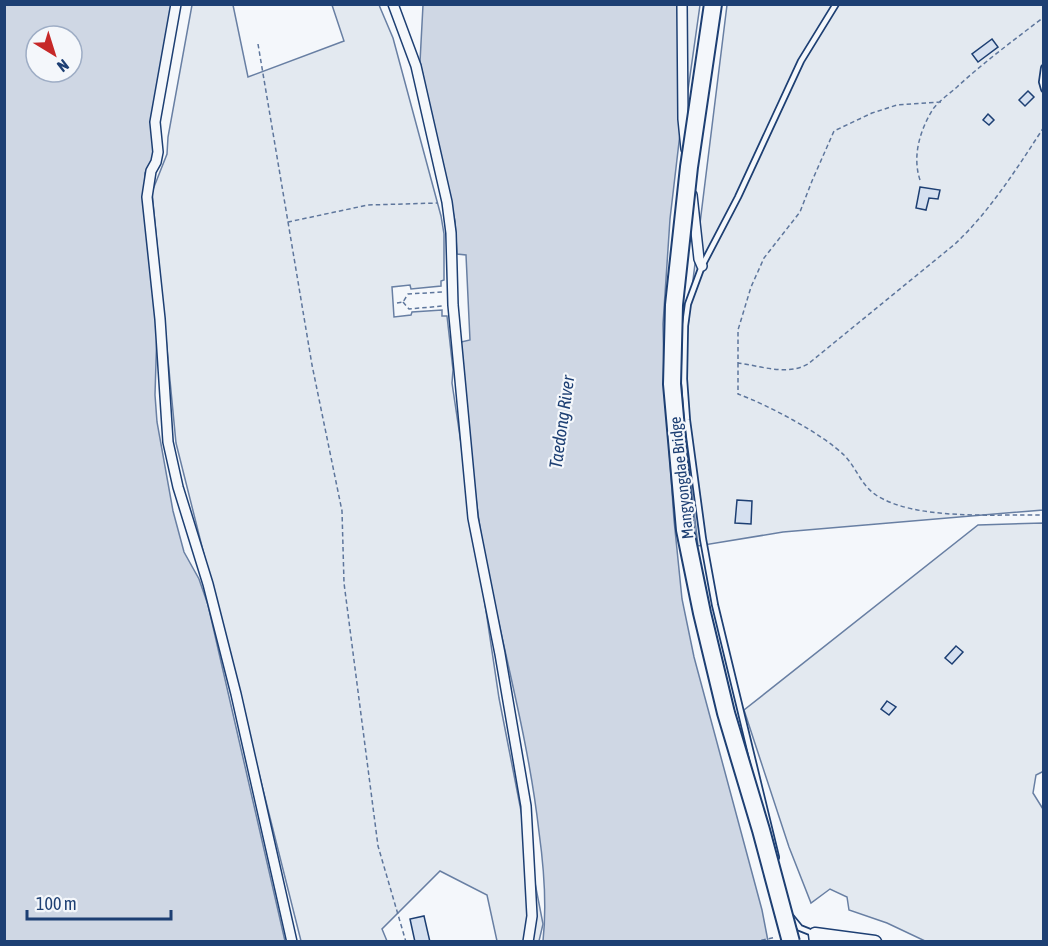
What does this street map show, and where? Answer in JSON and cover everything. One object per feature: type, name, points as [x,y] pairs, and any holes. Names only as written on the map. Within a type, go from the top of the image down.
[{"type":"highway","name":"Mangyongdae Bridge","points":[[713,4],[689,168],[674,305],[672,384],[685,530],[702,613],[726,713],[791,942]]},
{"type":"street","points":[[176,4],[155,122],[155,138],[159,152],[151,171],[147,197],[160,319],[168,442],[178,488],[208,584],[236,694],[292,942]]},
{"type":"street","points":[[393,4],[416,66],[447,202],[451,232],[453,305],[472,518],[500,654],[526,806],[531,916],[528,942]]},
{"type":"street","points":[[682,4],[683,118],[699,259],[702,266]]},
{"type":"street","points":[[815,938],[876,942]]},
{"type":"lane","points":[[777,858],[716,605],[703,539],[687,420],[684,379],[685,326],[688,304],[702,266],[738,197],[801,61],[836,4]]},
{"type":"lane","points":[[1044,69],[1042,82],[1044,89]]},
{"type":"lane","points":[[783,889],[792,920],[815,938]]},
{"type":"path","points":[[920,180],[916,169],[918,146],[923,128],[934,107],[981,65],[1044,17]]},
{"type":"path","points":[[258,44],[312,365],[342,511],[344,583],[378,846],[406,942]]},
{"type":"path","points":[[941,102],[897,105],[872,113],[834,131],[800,212],[764,258],[751,287],[738,330],[738,394],[825,439],[846,457],[863,485],[878,496],[903,506],[932,513],[1044,515]]},
{"type":"path","points":[[738,363],[788,371],[808,364],[852,326],[956,244],[974,226],[996,199],[1044,126]]},
{"type":"path","points":[[288,222],[368,205],[447,202]]},
{"type":"path","points":[[404,302],[408,294],[441,292]]},
{"type":"path","points":[[397,303],[404,302]]},
{"type":"path","points":[[404,302],[409,309],[441,306]]},
{"type":"path","points":[[754,942],[774,937]]},
{"type":"shaded area","points":[[192,5],[233,5],[248,77],[344,41],[332,5],[379,5],[393,38],[444,234],[444,280],[441,281],[441,286],[411,289],[410,285],[392,287],[394,317],[411,315],[412,312],[442,310],[442,316],[447,316],[453,370],[452,383],[499,698],[543,924],[539,941],[497,941],[487,895],[440,871],[382,929],[387,941],[301,941],[176,443],[152,192],[167,154],[168,137]]},
{"type":"shaded area","points":[[685,5],[700,5],[687,97],[684,96]]},
{"type":"shaded area","points":[[727,5],[1043,5],[1043,510],[783,532],[698,546],[681,397],[691,296]]},
{"type":"shaded area","points":[[1043,523],[1044,771],[1036,775],[1033,793],[1043,809],[1043,941],[925,941],[887,923],[849,910],[847,897],[830,889],[811,903],[789,847],[744,710],[978,525]]},
{"type":"water","points":[[5,5],[173,5],[155,154],[145,173],[157,329],[155,395],[157,422],[173,511],[184,552],[199,579],[208,605],[285,941],[5,942]]},
{"type":"water","name":"Taedong River","points":[[423,5],[680,5],[681,125],[670,219],[663,324],[664,375],[674,520],[682,599],[694,657],[762,910],[768,941],[543,941],[544,887],[535,799],[487,568],[474,484],[461,342],[470,340],[466,255],[457,254],[455,221],[420,62]]},
{"type":"building","points":[[992,39],[998,47],[978,62],[972,54]]},
{"type":"building","points":[[1028,91],[1034,97],[1025,106],[1019,100]]},
{"type":"building","points":[[988,114],[994,120],[989,125],[983,120]]},
{"type":"building","points":[[920,187],[940,190],[938,199],[929,198],[926,210],[916,208]]},
{"type":"building","points":[[737,500],[752,501],[751,524],[735,523]]},
{"type":"building","points":[[956,646],[963,652],[952,664],[945,658]]},
{"type":"building","points":[[887,701],[896,707],[889,715],[881,709]]},
{"type":"building","points":[[424,916],[430,942],[415,942],[410,919]]}]
